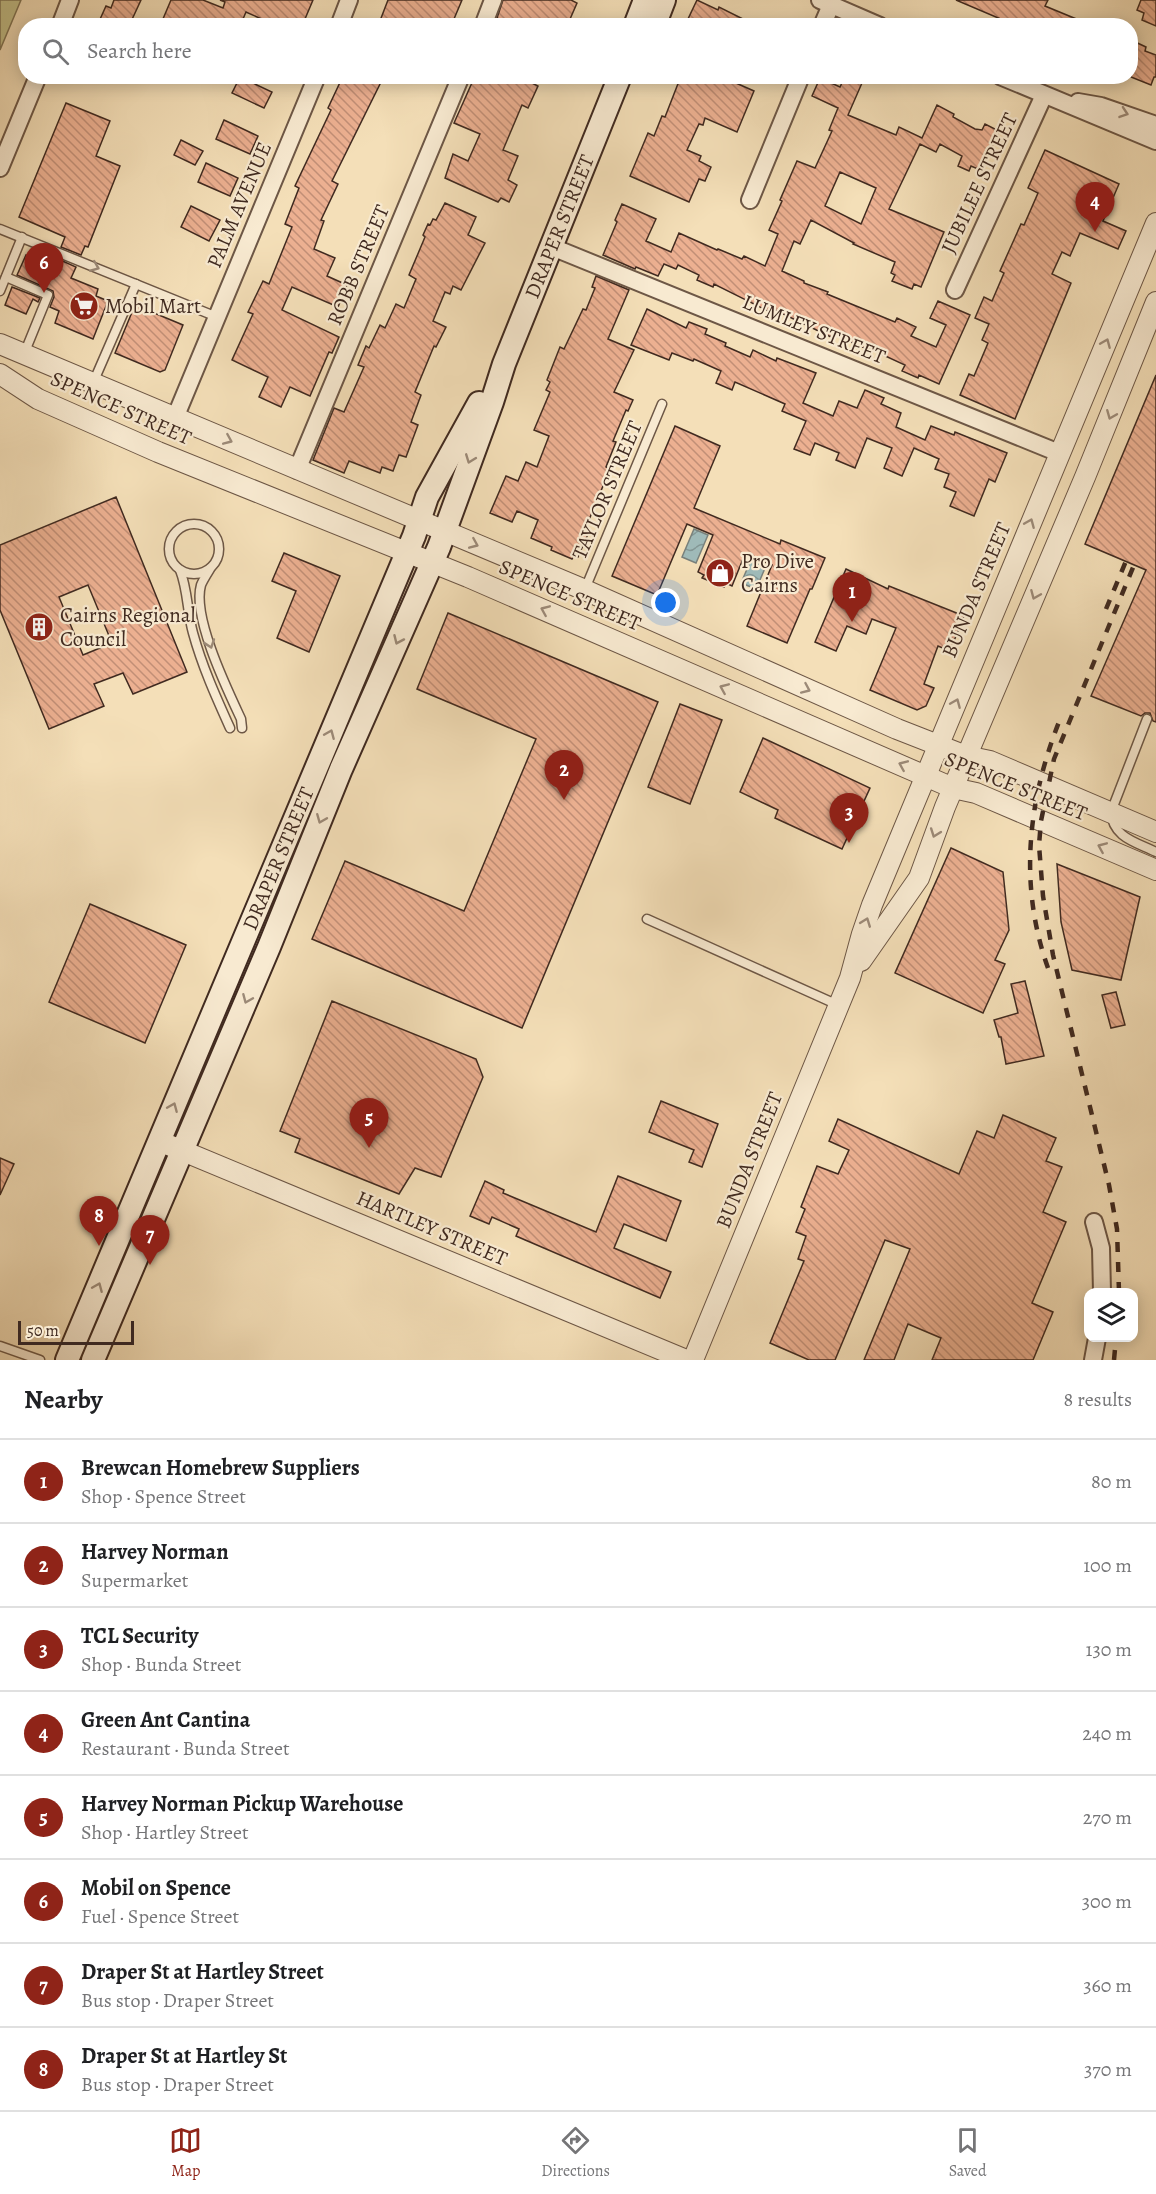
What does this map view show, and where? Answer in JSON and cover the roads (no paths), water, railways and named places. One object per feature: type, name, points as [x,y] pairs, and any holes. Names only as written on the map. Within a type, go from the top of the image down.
[{"type":"main road","points":[[638,18],[645,0]]},
{"type":"main road","points":[[657,18],[664,0]]},
{"type":"main road","name":"DRAPER STREET","points":[[93,1360],[271,942],[341,769],[431,563],[492,402],[504,364],[619,84]]},
{"type":"main road","name":"DRAPER STREET","points":[[67,1360],[420,521],[428,497],[482,398],[504,364]]},
{"type":"street","points":[[63,18],[70,0]]},
{"type":"street","points":[[342,18],[350,0]]},
{"type":"street","points":[[486,18],[493,0]]},
{"type":"street","points":[[823,18],[825,2],[862,18]]},
{"type":"street","points":[[0,168],[35,84]]},
{"type":"street","name":"PALM AVENUE","points":[[175,418],[315,84]]},
{"type":"street","name":"ROBB STREET","points":[[297,470],[458,84]]},
{"type":"street","points":[[750,200],[798,84]]},
{"type":"street","points":[[1019,84],[1156,141]]},
{"type":"street","points":[[1047,96],[1101,106],[1156,124]]},
{"type":"street","name":"JUBILEE STREET","points":[[955,290],[1047,96]]},
{"type":"street","name":"BUNDA STREET","points":[[693,1360],[850,978],[869,914],[1156,223]]},
{"type":"street","name":"LUMLEY STREET","points":[[552,247],[1059,453]]},
{"type":"street","name":"BUNDA STREET","points":[[850,978],[919,878],[966,756],[1085,477],[1156,302]]},
{"type":"street","name":"SPENCE STREET","points":[[0,344],[585,590],[897,729],[966,756],[990,760],[1156,832]]},
{"type":"street","name":"SPENCE STREET","points":[[0,374],[47,403],[158,452],[431,563],[953,788],[976,793],[1156,870]]},
{"type":"street","name":"HARTLEY STREET","points":[[159,1141],[686,1360]]},
{"type":"street","points":[[1094,1222],[1101,1248],[1102,1288]]},
{"type":"street","points":[[1093,1360],[1096,1342]]},
{"type":"lane","points":[[0,229],[217,317]]},
{"type":"lane","points":[[0,291],[22,237]]},
{"type":"lane","points":[[6,277],[48,295],[23,354]]},
{"type":"lane","points":[[93,384],[136,284]]},
{"type":"lane","name":"TAYLOR STREET","points":[[585,590],[662,404]]},
{"type":"lane","points":[[230,728],[200,657],[189,617],[186,584],[180,570],[170,558],[170,541],[174,533],[189,524],[206,527],[213,532],[217,540],[218,555],[201,584],[200,602],[210,646],[241,719],[242,728]]},
{"type":"lane","points":[[180,570],[195,574],[210,569]]},
{"type":"lane","points":[[1148,719],[1111,813],[1112,823],[1118,831],[1156,852]]},
{"type":"lane","points":[[646,919],[839,1005]]},
{"type":"lane","points":[[0,1346],[40,1360]]},
{"type":"water","points":[[694,529],[708,535],[696,563],[682,557]]},
{"type":"water","points":[[751,560],[766,566],[756,589],[741,583]]},
{"type":"railway","points":[[1106,609],[1126,561]]},
{"type":"railway","points":[[1119,1288],[1117,1229],[1109,1185],[1053,955],[1043,896],[1039,845],[1041,821],[1054,759],[1134,565]]},
{"type":"railway","points":[[1048,968],[1033,905],[1030,873],[1031,841],[1034,810],[1041,779],[1061,717]]},
{"type":"railway","points":[[1114,1360],[1116,1342]]},
{"type":"place","name":"Green Ant Cantina","points":[[1095,232]]},
{"type":"place","name":"Mobil on Spence","points":[[44,293]]},
{"type":"place","name":"Mobil Mart","points":[[84,306]]},
{"type":"place","name":"Pro Dive Cairns","points":[[720,573]]},
{"type":"place","name":"Brewcan Homebrew Suppliers","points":[[852,622]]},
{"type":"place","name":"Cairns Regional Council","points":[[39,627]]},
{"type":"place","name":"Harvey Norman","points":[[564,800]]},
{"type":"place","name":"TCL Security","points":[[849,843]]},
{"type":"place","name":"Harvey Norman Pickup Warehouse","points":[[369,1148]]},
{"type":"place","name":"Draper St at Hartley St","points":[[99,1246]]},
{"type":"place","name":"Draper St at Hartley Street","points":[[150,1265]]}]
